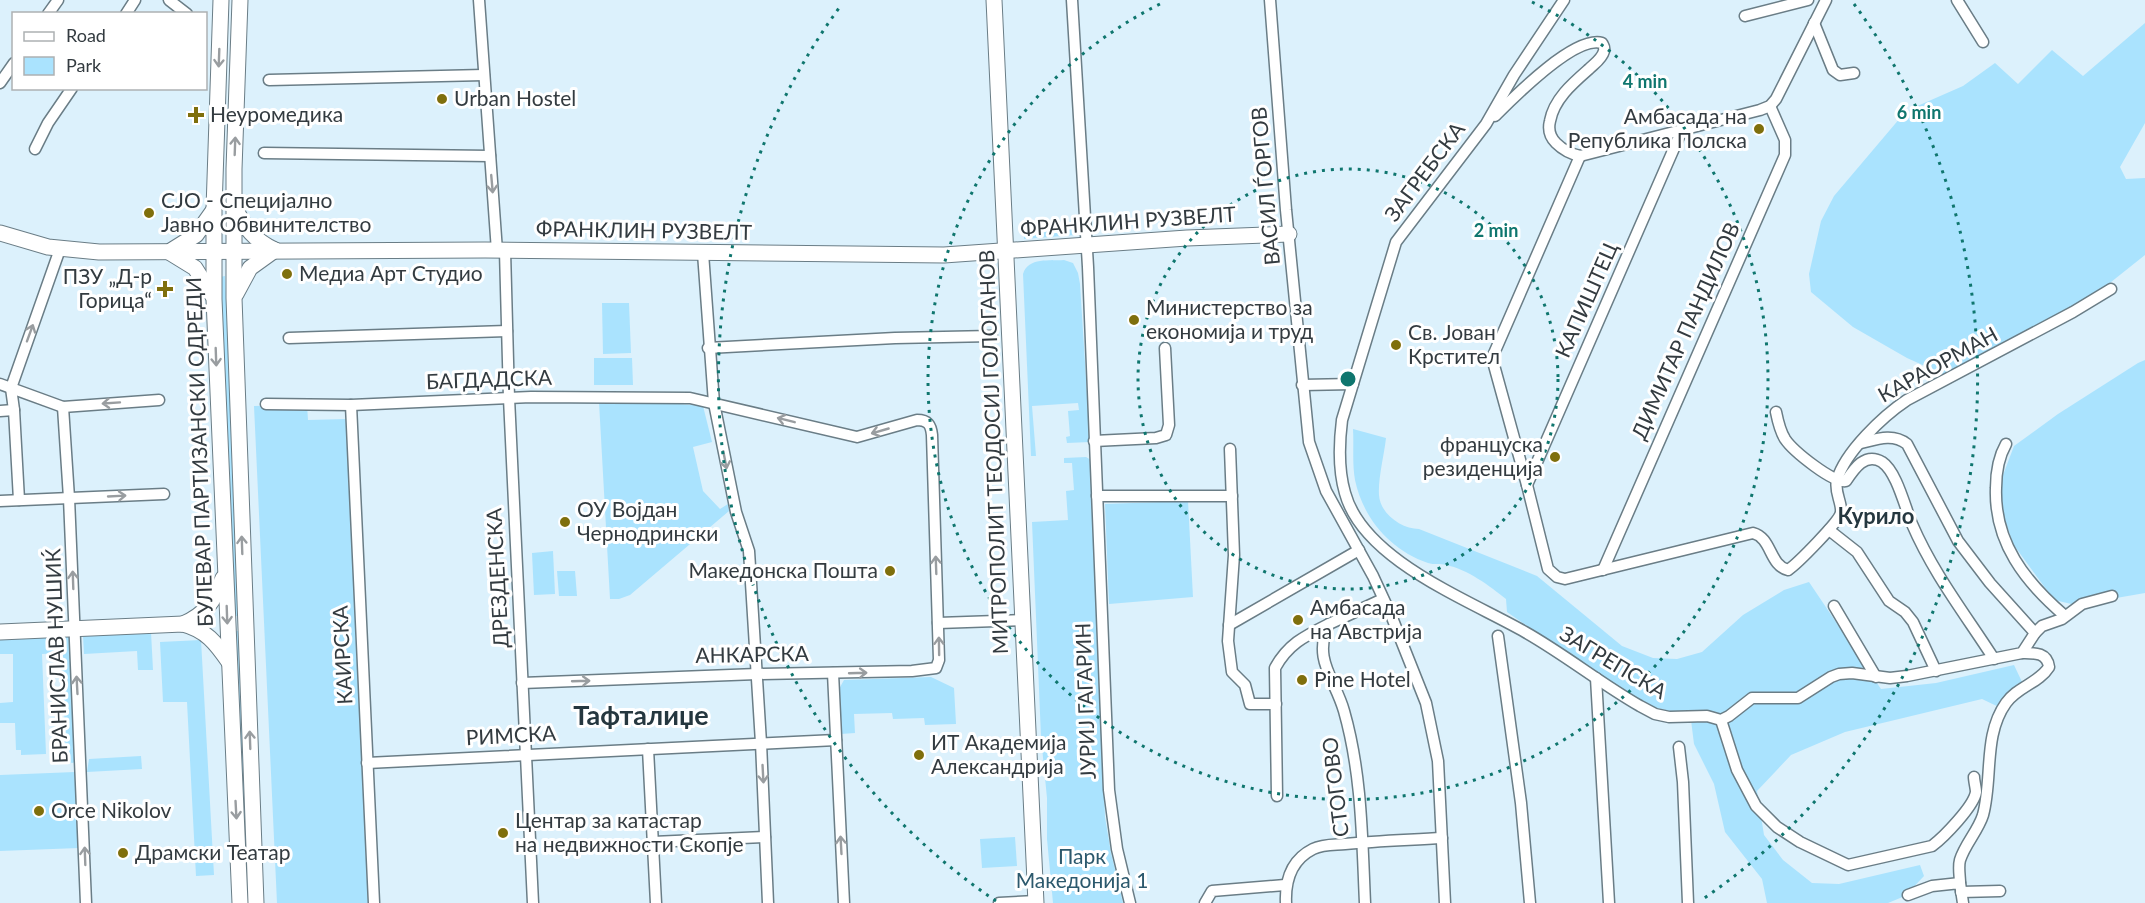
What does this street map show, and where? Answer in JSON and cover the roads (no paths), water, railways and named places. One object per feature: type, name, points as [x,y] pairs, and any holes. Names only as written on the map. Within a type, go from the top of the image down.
[{"type":"street","points":[[169,0],[184,12]]},
{"type":"street","name":"БУЛЕВАР ПАРТИЗАНСКИ ОДРЕДИ","points":[[221,0],[213,251],[238,898]]},
{"type":"street","name":"БУЛЕВАР ПАРТИЗАНСКИ ОДРЕДИ","points":[[240,0],[233,251],[256,903]]},
{"type":"street","name":"ДРЕЗДЕНСКА","points":[[479,0],[490,156],[507,331],[533,903]]},
{"type":"street","name":"МИТРОПОЛИТ ТЕОДОСИЈ ГОЛОГАНОВ","points":[[994,0],[1036,902]]},
{"type":"street","name":"ЈУРИЈ ГАГАРИН","points":[[1072,0],[1087,246],[1109,790],[1117,849],[1130,903]]},
{"type":"street","name":"ВАСИЛ ЃОРГОВ","points":[[1270,0],[1302,386],[1309,442],[1317,469],[1335,510],[1370,571],[1417,677],[1432,727],[1438,761],[1445,903]]},
{"type":"street","name":"ЗАГРЕБСКА","points":[[1353,384],[1396,242],[1486,124],[1514,75],[1564,0]]},
{"type":"street","points":[[1745,16],[1792,2],[1808,0]]},
{"type":"street","points":[[1486,124],[1543,71],[1583,45],[1596,41],[1602,43],[1605,49],[1600,59],[1567,89],[1556,104],[1549,125],[1554,141],[1571,154],[1580,156],[1770,106],[1776,99],[1826,0]]},
{"type":"street","points":[[1957,0],[1983,42]]},
{"type":"street","points":[[1814,23],[1833,70],[1840,75],[1854,73]]},
{"type":"street","points":[[0,83],[12,66]]},
{"type":"street","points":[[269,80],[484,75]]},
{"type":"street","points":[[35,149],[48,123],[71,90]]},
{"type":"street","name":"ДИМИТАР ПАНДИЛОВ","points":[[1603,570],[1785,155],[1785,140],[1770,106]]},
{"type":"street","name":"КАПИШТЕЦ","points":[[1527,485],[1682,130]]},
{"type":"street","points":[[264,153],[490,156]]},
{"type":"street","points":[[1580,156],[1492,358],[1548,568],[1557,577],[1565,579],[1753,533],[1763,537],[1776,562],[1788,570],[1829,530],[1841,514],[1837,481]]},
{"type":"street","points":[[234,204],[248,231],[263,244],[275,250],[250,268],[234,298]]},
{"type":"street","points":[[214,209],[204,227],[196,235],[169,252],[195,268],[214,299]]},
{"type":"street","name":"ФРАНКЛИН РУЗВЕЛТ","points":[[0,233],[60,249],[99,252],[275,250],[921,255],[1187,238],[1289,234]]},
{"type":"street","points":[[19,500],[14,410],[5,386],[60,249]]},
{"type":"street","points":[[703,253],[708,348],[714,403],[736,512],[749,551],[768,903]]},
{"type":"street","name":"КАРАОРМАН","points":[[1837,481],[1872,428],[1907,400],[2073,312],[2111,289]]},
{"type":"street","points":[[289,338],[507,331]]},
{"type":"street","points":[[708,348],[895,338],[992,336]]},
{"type":"street","points":[[1094,441],[1156,438],[1166,435],[1169,425],[1165,348]]},
{"type":"street","points":[[1302,386],[1353,384]]},
{"type":"street","name":"ЗАГРЕПСКА","points":[[1353,384],[1342,420],[1340,436],[1342,477],[1345,494],[1353,513],[1370,536],[1387,551],[1433,583],[1525,632],[1629,700],[1655,714],[1669,717],[1707,716],[1721,720]]},
{"type":"street","points":[[5,386],[63,407],[159,400]]},
{"type":"street","name":"БАГДАДСКА","points":[[266,404],[351,405],[509,398],[690,398],[842,434]]},
{"type":"street","name":"КАИРСКА","points":[[351,405],[374,903]]},
{"type":"street","name":"БРАНИСЛАВ НУШИЌ","points":[[63,407],[86,903]]},
{"type":"street","points":[[0,411],[14,410]]},
{"type":"street","points":[[1776,412],[1786,441],[1805,459],[1837,481],[1846,481],[1857,465],[1863,461],[1875,460],[1886,466],[1896,482],[1913,526],[1937,574],[1994,659]]},
{"type":"street","name":"АНКАРСКА","points":[[522,683],[912,671],[936,668],[939,660],[930,425],[920,420],[858,437],[842,434]]},
{"type":"street","points":[[1861,443],[1888,437],[1902,440],[1907,444],[1958,541],[1990,583],[2035,633]]},
{"type":"street","points":[[2006,444],[1998,461],[1996,476],[1996,510],[1999,525],[2010,551],[2035,588],[2065,616]]},
{"type":"street","points":[[1230,448],[1234,555],[1228,641],[1233,672],[1245,685],[1250,704],[1276,704]]},
{"type":"street","points":[[0,501],[164,494]]},
{"type":"street","points":[[1097,496],[1232,496]]},
{"type":"street","points":[[1829,530],[1857,552],[1889,601],[1905,612],[1913,622],[1936,671]]},
{"type":"street","points":[[1229,625],[1359,550]]},
{"type":"street","points":[[183,624],[199,617],[206,610],[218,591],[225,573]]},
{"type":"street","points":[[2022,653],[2035,633],[2043,626],[2065,616],[2082,604],[2112,596]]},
{"type":"street","points":[[1277,796],[1275,668],[1282,655],[1297,642],[1383,599]]},
{"type":"street","points":[[1834,606],[1876,676]]},
{"type":"street","points":[[938,623],[1022,620]]},
{"type":"street","points":[[0,632],[183,624],[196,627],[207,634],[229,662]]},
{"type":"street","name":"СТОГОВО","points":[[1329,624],[1322,651],[1324,662],[1343,707],[1354,747],[1360,792],[1365,903]]},
{"type":"street","points":[[1498,636],[1523,824],[1530,903]]},
{"type":"street","points":[[1961,893],[1960,860],[1982,817],[1987,798],[1990,749],[2000,714],[2011,697],[2041,676],[2049,667],[2045,658],[2038,652],[1890,678],[1852,673],[1839,674],[1798,698],[1757,697],[1747,700],[1735,712],[1721,720],[1740,776],[1765,818],[1800,842],[1848,865],[1932,846],[1943,837],[1970,804],[1976,793],[1974,777]]},
{"type":"street","points":[[833,673],[844,903]]},
{"type":"street","points":[[1596,678],[1609,903]]},
{"type":"street","name":"РИМСКА","points":[[367,763],[836,740]]},
{"type":"street","points":[[1678,747],[1683,782],[1688,903]]},
{"type":"street","points":[[648,749],[656,903]]},
{"type":"street","points":[[653,842],[765,837]]},
{"type":"street","points":[[1286,903],[1285,885],[1290,872],[1312,849],[1320,846],[1362,842],[1442,838]]},
{"type":"street","points":[[1205,903],[1212,891],[1285,885]]},
{"type":"street","points":[[1908,896],[1932,886],[1961,893],[2000,891]]},
{"type":"street","points":[[999,903],[1036,902]]},
{"type":"place","name":"Urban Hostel","points":[[442,99]]},
{"type":"place","name":"Неуромедика","points":[[196,115]]},
{"type":"place","name":"Амбасада на Република Полска","points":[[1759,129]]},
{"type":"place","name":"СЈО - Специјално Јавно Обвинителство","points":[[149,213]]},
{"type":"place","name":"Медиа Арт Студио","points":[[287,274]]},
{"type":"place","name":"ПЗУ „Д-р Горица“","points":[[165,289]]},
{"type":"place","name":"Министерство за економија и труд","points":[[1134,320]]},
{"type":"place","name":"Св. Јован Крстител","points":[[1396,345]]},
{"type":"place","name":"француска резиденција","points":[[1555,457]]},
{"type":"place","name":"ОУ Војдан Чернодрински","points":[[565,522]]},
{"type":"place","name":"Македонска Пошта","points":[[890,571]]},
{"type":"place","name":"Амбасада на Австрија","points":[[1298,620]]},
{"type":"place","name":"Pine Hotel","points":[[1302,680]]},
{"type":"place","name":"ИТ Академија Александрија","points":[[919,755]]},
{"type":"place","name":"Orce Nikolov","points":[[39,811]]},
{"type":"place","name":"Центар за катастар на недвижности Скопје","points":[[503,833]]},
{"type":"place","name":"Драмски Театар","points":[[123,853]]},
{"type":"district","name":"Курило","points":[[1876,516]]},
{"type":"district","name":"Тафталиџе","points":[[641,716]]},
{"type":"park label","name":"Парк Македонија 1","points":[[1082,869]]}]
